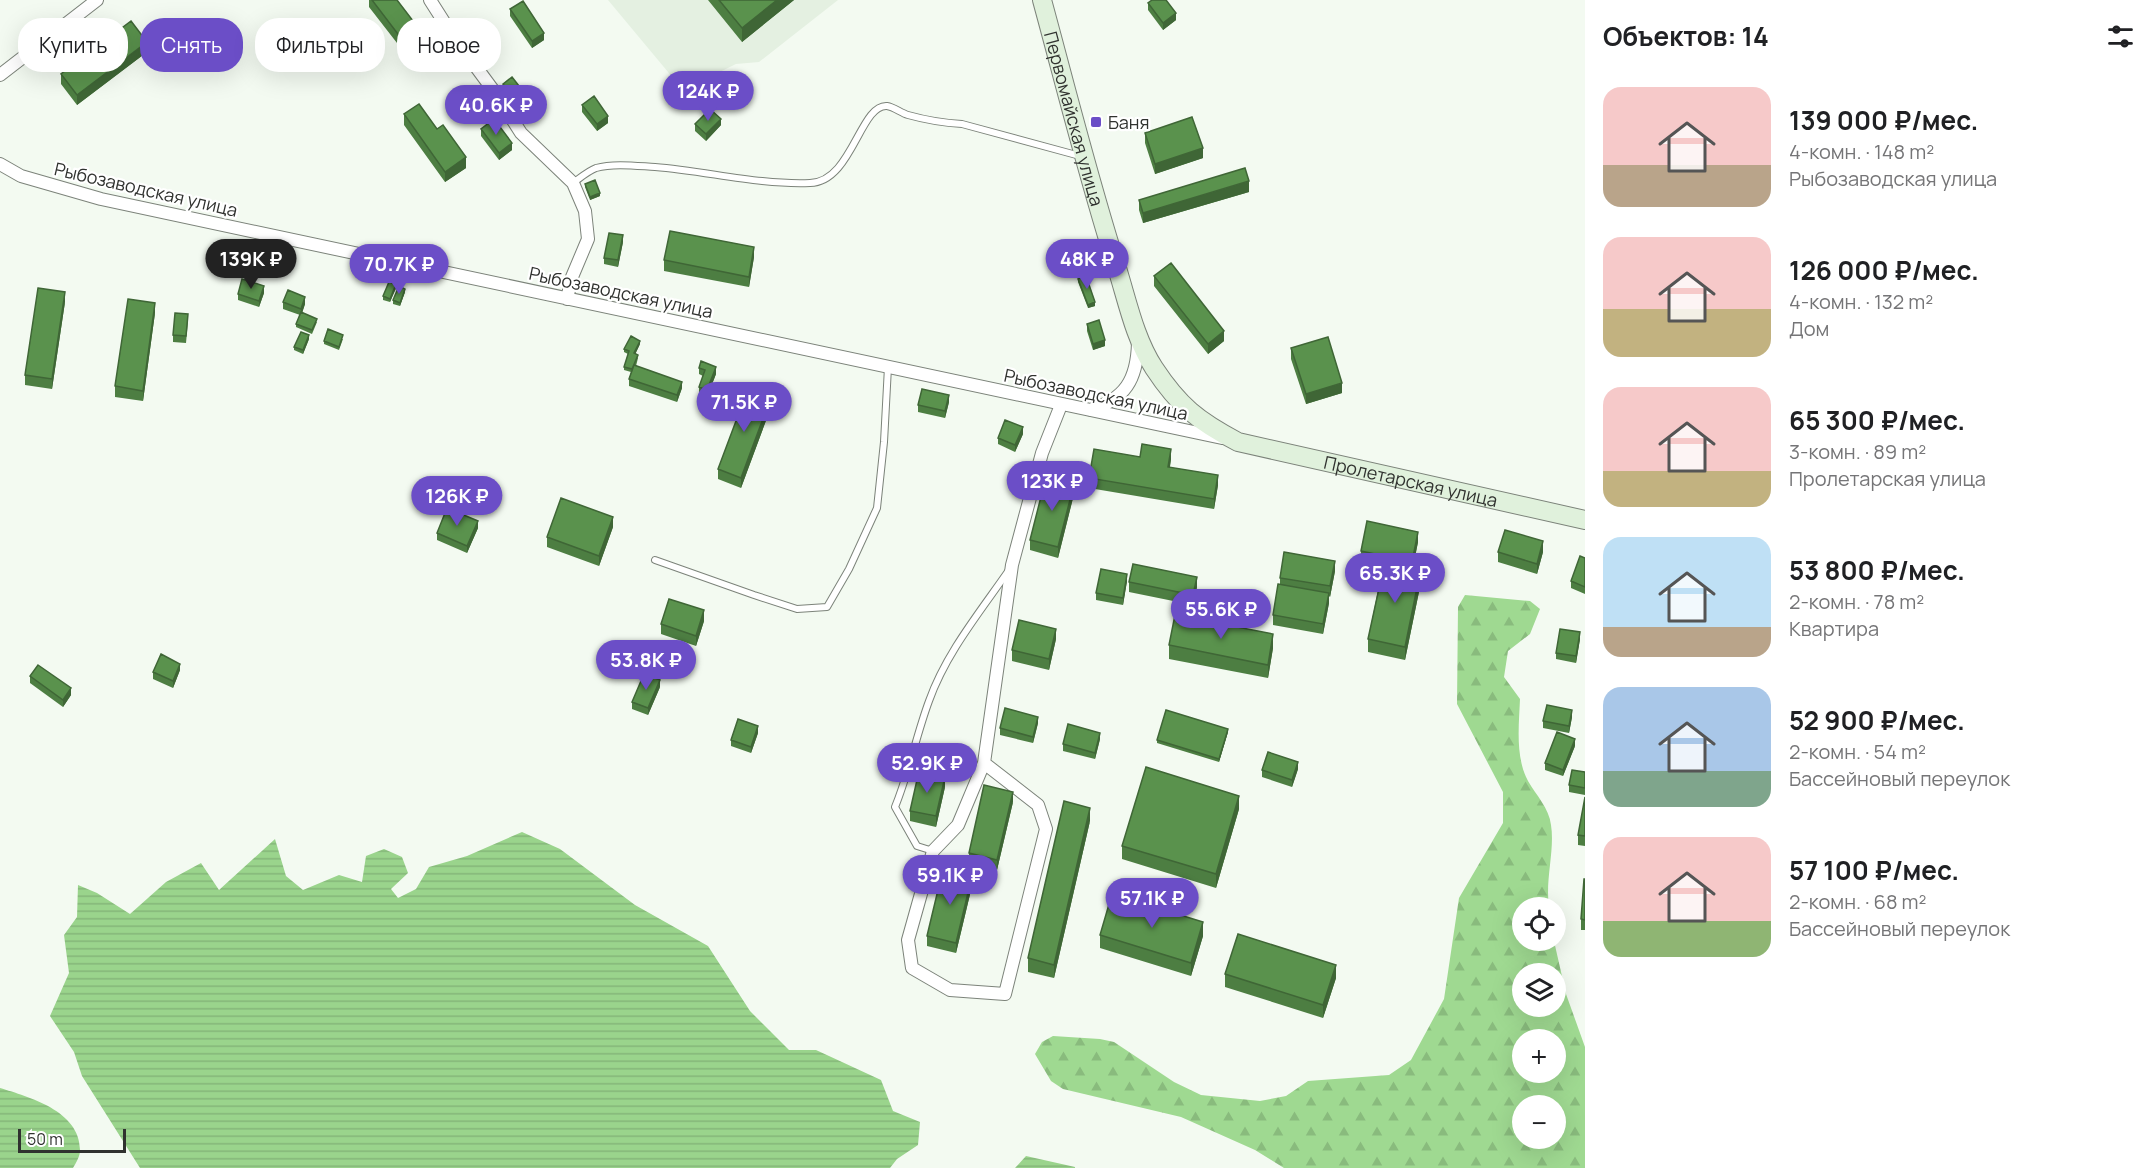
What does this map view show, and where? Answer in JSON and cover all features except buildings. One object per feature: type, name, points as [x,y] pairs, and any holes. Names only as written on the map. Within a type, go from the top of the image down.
[{"type":"street","points":[[0,75],[97,0]]},
{"type":"street","points":[[430,0],[521,133],[573,183],[585,211],[588,238],[572,277],[567,299]]},
{"type":"street","name":"Первомайская улица","points":[[1042,0],[1097,205],[1138,336],[1153,366],[1189,412],[1210,427],[1238,442]]},
{"type":"street","name":"Рыбозаводская улица","points":[[0,164],[21,176],[101,199],[1238,442]]},
{"type":"street","points":[[1088,411],[1107,405],[1120,396],[1131,379],[1138,359],[1138,336]]},
{"type":"street","points":[[984,764],[1038,805],[1046,829],[1005,994],[950,990],[912,968],[908,940],[933,851],[958,825],[984,764],[1012,565],[1042,453],[1061,405]]},
{"type":"street","name":"Пролетарская улица","points":[[1238,442],[1585,520]]},
{"type":"lane","points":[[573,183],[593,169],[605,166],[688,170],[768,182],[814,183],[836,172],[871,115],[877,109],[887,106],[907,114],[944,123],[962,124],[1084,157]]},
{"type":"lane","points":[[655,560],[797,609],[827,607],[849,569],[877,508],[884,442],[888,367]]},
{"type":"lane","points":[[933,851],[917,846],[895,807],[929,700],[948,658],[1012,565]]},
{"type":"shaded area","points":[[608,0],[838,0],[759,62],[736,64],[683,90]]},
{"type":"shaded area","points":[[522,832],[560,849],[635,905],[708,946],[750,1011],[789,1050],[816,1050],[881,1080],[893,1111],[920,1122],[918,1145],[897,1159],[890,1168],[140,1168],[82,1076],[74,1052],[50,1016],[69,973],[64,935],[77,917],[78,885],[97,893],[130,914],[166,882],[201,863],[219,890],[275,839],[286,876],[303,890],[339,875],[362,882],[366,856],[384,849],[402,857],[408,873],[391,889],[398,898],[416,889],[429,867],[467,856]]},
{"type":"shaded area","points":[[0,1088],[38,1101],[63,1116],[78,1137],[80,1151],[73,1168],[0,1168]]},
{"type":"shaded area","points":[[1026,1156],[1075,1167],[1075,1168],[1015,1168]]},
{"type":"green space","points":[[1465,595],[1530,601],[1540,609],[1530,634],[1508,651],[1504,677],[1520,699],[1519,751],[1521,762],[1528,781],[1548,813],[1552,845],[1548,897],[1512,897],[1512,951],[1556,951],[1559,963],[1512,963],[1512,1017],[1566,1017],[1566,994],[1585,1047],[1585,1168],[1284,1168],[1255,1150],[1181,1117],[1063,1089],[1051,1081],[1035,1054],[1042,1042],[1053,1036],[1114,1042],[1174,1082],[1201,1095],[1260,1101],[1286,1096],[1308,1081],[1389,1075],[1411,1060],[1444,999],[1459,898],[1503,823],[1503,792],[1457,704],[1458,607]]},
{"type":"place","name":"Баня","points":[[1096,122]]}]
